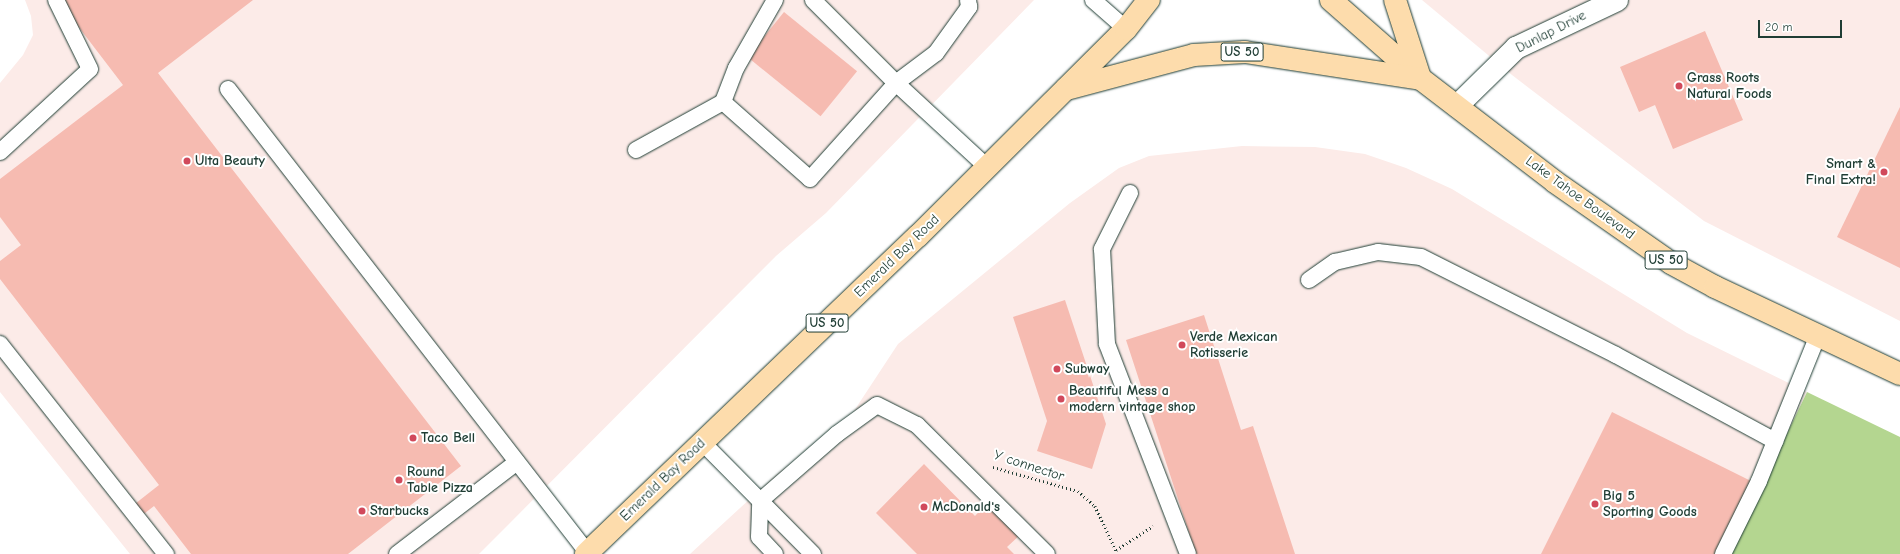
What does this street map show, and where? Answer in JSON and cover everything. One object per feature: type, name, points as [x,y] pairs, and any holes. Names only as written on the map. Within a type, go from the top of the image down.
[{"type":"highway","name":"Emerald Bay Road","points":[[586,553],[988,168],[1126,29],[1149,0]]},
{"type":"highway","name":"Lake Tahoe Boulevard","points":[[1331,0],[1421,79],[1556,182],[1671,263],[1715,287],[1900,374]]},
{"type":"highway","points":[[1395,0],[1421,79]]},
{"type":"highway","name":"US 50","points":[[1065,90],[1194,55],[1245,52],[1421,79]]},
{"type":"street","name":"Dunlap Drive","points":[[1457,106],[1516,48],[1617,0]]},
{"type":"lane","points":[[0,152],[90,69],[56,0]]},
{"type":"lane","points":[[636,150],[723,102],[736,68],[775,0]]},
{"type":"lane","points":[[813,0],[896,83],[988,168]]},
{"type":"lane","points":[[723,102],[810,179],[896,83],[936,53],[969,7],[968,0]]},
{"type":"lane","points":[[1093,0],[1126,29]]},
{"type":"lane","points":[[228,89],[586,553]]},
{"type":"lane","points":[[1130,193],[1102,249],[1106,344],[1188,554]]},
{"type":"lane","points":[[1309,280],[1335,262],[1378,252],[1421,257],[1616,355],[1775,441]]},
{"type":"lane","points":[[1723,554],[1775,441],[1818,335]]},
{"type":"lane","points":[[0,344],[166,554]]},
{"type":"lane","points":[[775,554],[759,537],[760,501],[837,434],[877,405],[917,425],[1047,554]]},
{"type":"lane","points":[[702,442],[813,554]]},
{"type":"lane","points":[[397,554],[517,462]]},
{"type":"path","name":"Y connector","points":[[986,463],[1078,491],[1095,506],[1116,552],[1172,513]]},
{"type":"shaded area","points":[[25,0],[1034,0],[826,213],[776,256],[479,554],[130,554],[0,392],[0,83],[23,55],[33,35],[31,16]]},
{"type":"shaded area","points":[[1422,0],[1900,0],[1900,321],[1704,221],[1512,75]]},
{"type":"shaded area","points":[[1242,146],[1315,147],[1365,154],[1406,168],[1452,189],[1687,333],[1807,392],[1729,554],[690,554],[777,474],[850,417],[898,344],[1070,203],[1119,168],[1149,156]]},
{"type":"green space","points":[[1807,392],[1900,437],[1900,554],[1729,554]]},
{"type":"building","points":[[58,0],[253,0],[158,73],[461,466],[348,554],[191,554],[154,506],[140,517],[131,507],[159,485],[0,279],[0,261],[21,245],[0,217],[0,179],[123,85]]},
{"type":"building","points":[[784,12],[857,71],[821,116],[747,57]]},
{"type":"building","name":"Grass Roots Natural Foods","points":[[1705,31],[1743,120],[1673,149],[1655,105],[1639,112],[1620,67]]},
{"type":"building","name":"Smart & Final Extra!","points":[[1900,107],[1900,268],[1837,237]]},
{"type":"building","points":[[1065,300],[1106,424],[1092,469],[1037,451],[1047,421],[1013,317]]},
{"type":"building","points":[[1204,315],[1241,430],[1253,426],[1295,554],[1196,554],[1126,340]]},
{"type":"building","points":[[1612,412],[1753,482],[1717,554],[1541,554]]},
{"type":"building","name":"McDonald's","points":[[924,464],[975,516],[989,501],[1022,533],[1007,547],[1014,554],[917,554],[876,513]]},
{"type":"place","name":"Grass Roots Natural Foods","points":[[1679,86]]},
{"type":"place","name":"Ulta Beauty","points":[[187,161]]},
{"type":"place","name":"Smart & Final Extra!","points":[[1884,172]]},
{"type":"place","name":"Verde Mexican Rotisserie","points":[[1182,345]]},
{"type":"place","name":"Subway","points":[[1057,369]]},
{"type":"place","name":"Beautiful Mess a modern vintage shop","points":[[1061,399]]},
{"type":"place","name":"Taco Bell","points":[[413,438]]},
{"type":"place","name":"Round Table Pizza","points":[[399,480]]},
{"type":"place","name":"Big 5 Sporting Goods","points":[[1595,504]]},
{"type":"place","name":"McDonald's","points":[[924,507]]},
{"type":"place","name":"Starbucks","points":[[362,511]]}]
